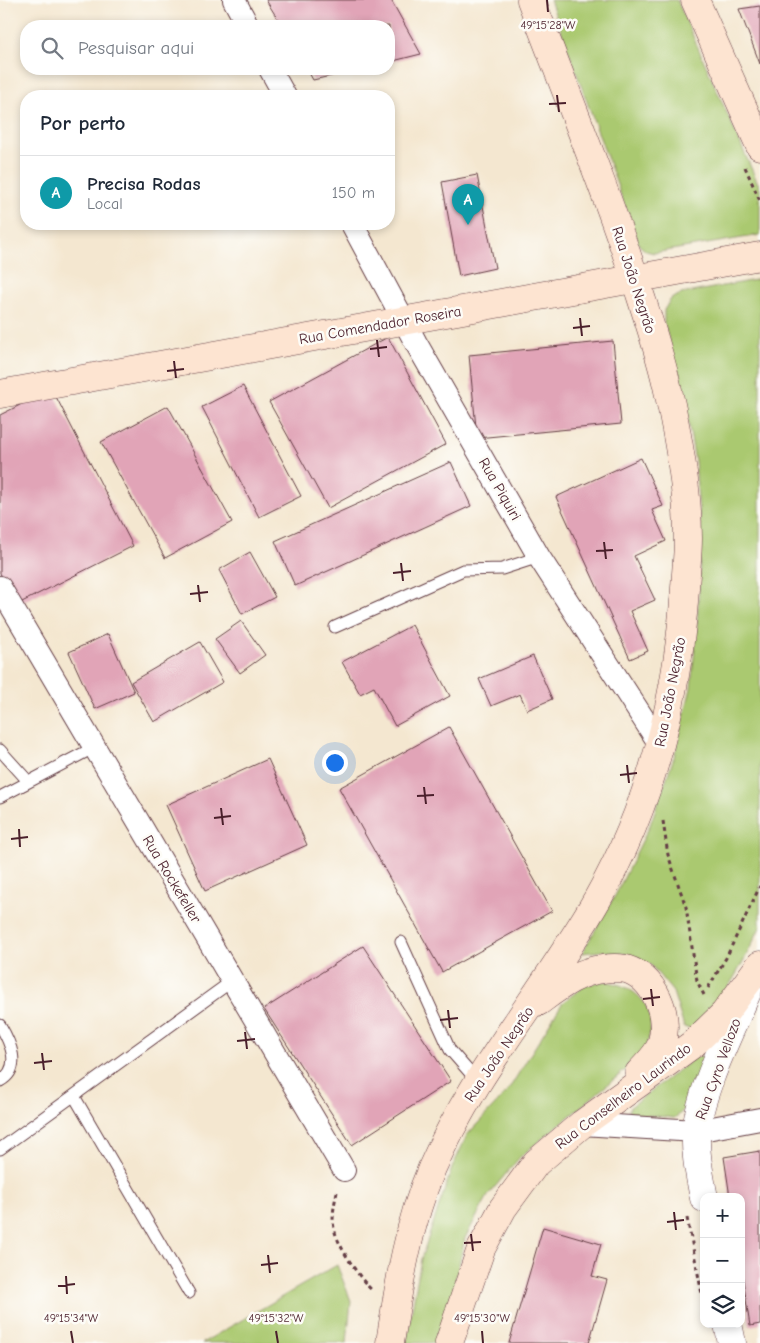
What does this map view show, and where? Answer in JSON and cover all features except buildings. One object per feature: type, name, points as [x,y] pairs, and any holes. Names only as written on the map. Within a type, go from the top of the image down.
[{"type":"main road","name":"Rua João Negrão","points":[[390,1343],[411,1229],[431,1170],[454,1123],[478,1082],[530,1007],[603,889],[635,824],[661,746],[675,684],[682,626],[688,537],[681,461],[669,391],[623,241],[531,0]]},
{"type":"main road","points":[[695,0],[760,146]]},
{"type":"main road","name":"Rua Comendador Roseira","points":[[0,394],[760,256]]},
{"type":"main road","name":"Rua Conselheiro Laurindo","points":[[449,1343],[481,1249],[503,1208],[536,1163],[582,1124],[694,1044],[724,1014],[758,968]]},
{"type":"main road","points":[[530,1007],[583,974],[602,969],[625,969],[643,979],[659,1001],[664,1023],[662,1043],[652,1058],[609,1105]]},
{"type":"street","points":[[234,0],[245,20]]},
{"type":"street","points":[[273,75],[282,90]]},
{"type":"street","name":"Rua Piquiri","points":[[355,230],[404,321],[539,558],[661,746]]},
{"type":"street","name":"Rua Rockefeller","points":[[0,587],[344,1170]]},
{"type":"street","name":"Rua Cyro Vellozo","points":[[694,1205],[696,1131],[706,1093],[758,968]]},
{"type":"street","points":[[582,1124],[696,1131],[760,1119]]},
{"type":"street","points":[[729,1328],[732,1343]]},
{"type":"lane","points":[[335,627],[463,570],[502,569],[539,558]]},
{"type":"lane","points":[[0,796],[95,747]]},
{"type":"lane","points":[[0,750],[28,781]]},
{"type":"lane","points":[[401,942],[450,1050],[478,1082]]},
{"type":"lane","points":[[0,1149],[232,981]]},
{"type":"lane","points":[[0,1025],[13,1053],[12,1068],[0,1081]]},
{"type":"lane","points":[[74,1096],[189,1293]]},
{"type":"path","points":[[662,813],[668,855],[686,907],[697,981],[704,995]]},
{"type":"path","points":[[702,1004],[704,995],[726,958],[760,886]]},
{"type":"path","points":[[344,1170],[333,1216],[335,1233],[348,1257],[369,1288],[395,1310]]},
{"type":"path","points":[[694,1205],[702,1283]]},
{"type":"green space","points":[[550,0],[677,0],[760,188],[760,235],[654,253],[646,251],[639,245]]},
{"type":"green space","points":[[760,279],[760,927],[747,954],[722,996],[712,1009],[690,1029],[684,1027],[673,992],[651,965],[626,954],[602,951],[582,953],[616,894],[650,825],[674,757],[691,688],[697,628],[701,536],[695,461],[682,387],[664,323],[664,310],[671,299],[681,294]]},
{"type":"green space","points":[[603,981],[618,984],[630,990],[640,998],[646,1007],[650,1018],[650,1030],[641,1057],[520,1157],[489,1194],[465,1238],[450,1303],[437,1343],[406,1343],[421,1259],[452,1168],[467,1135],[507,1092],[563,1002],[586,985]]},
{"type":"green space","points":[[698,1055],[703,1057],[704,1060],[689,1101],[679,1114],[674,1118],[629,1113],[629,1108]]},
{"type":"green space","points":[[337,1265],[351,1301],[347,1343],[202,1343]]},
{"type":"place","name":"Precisa Rodas","points":[[468,225]]}]
